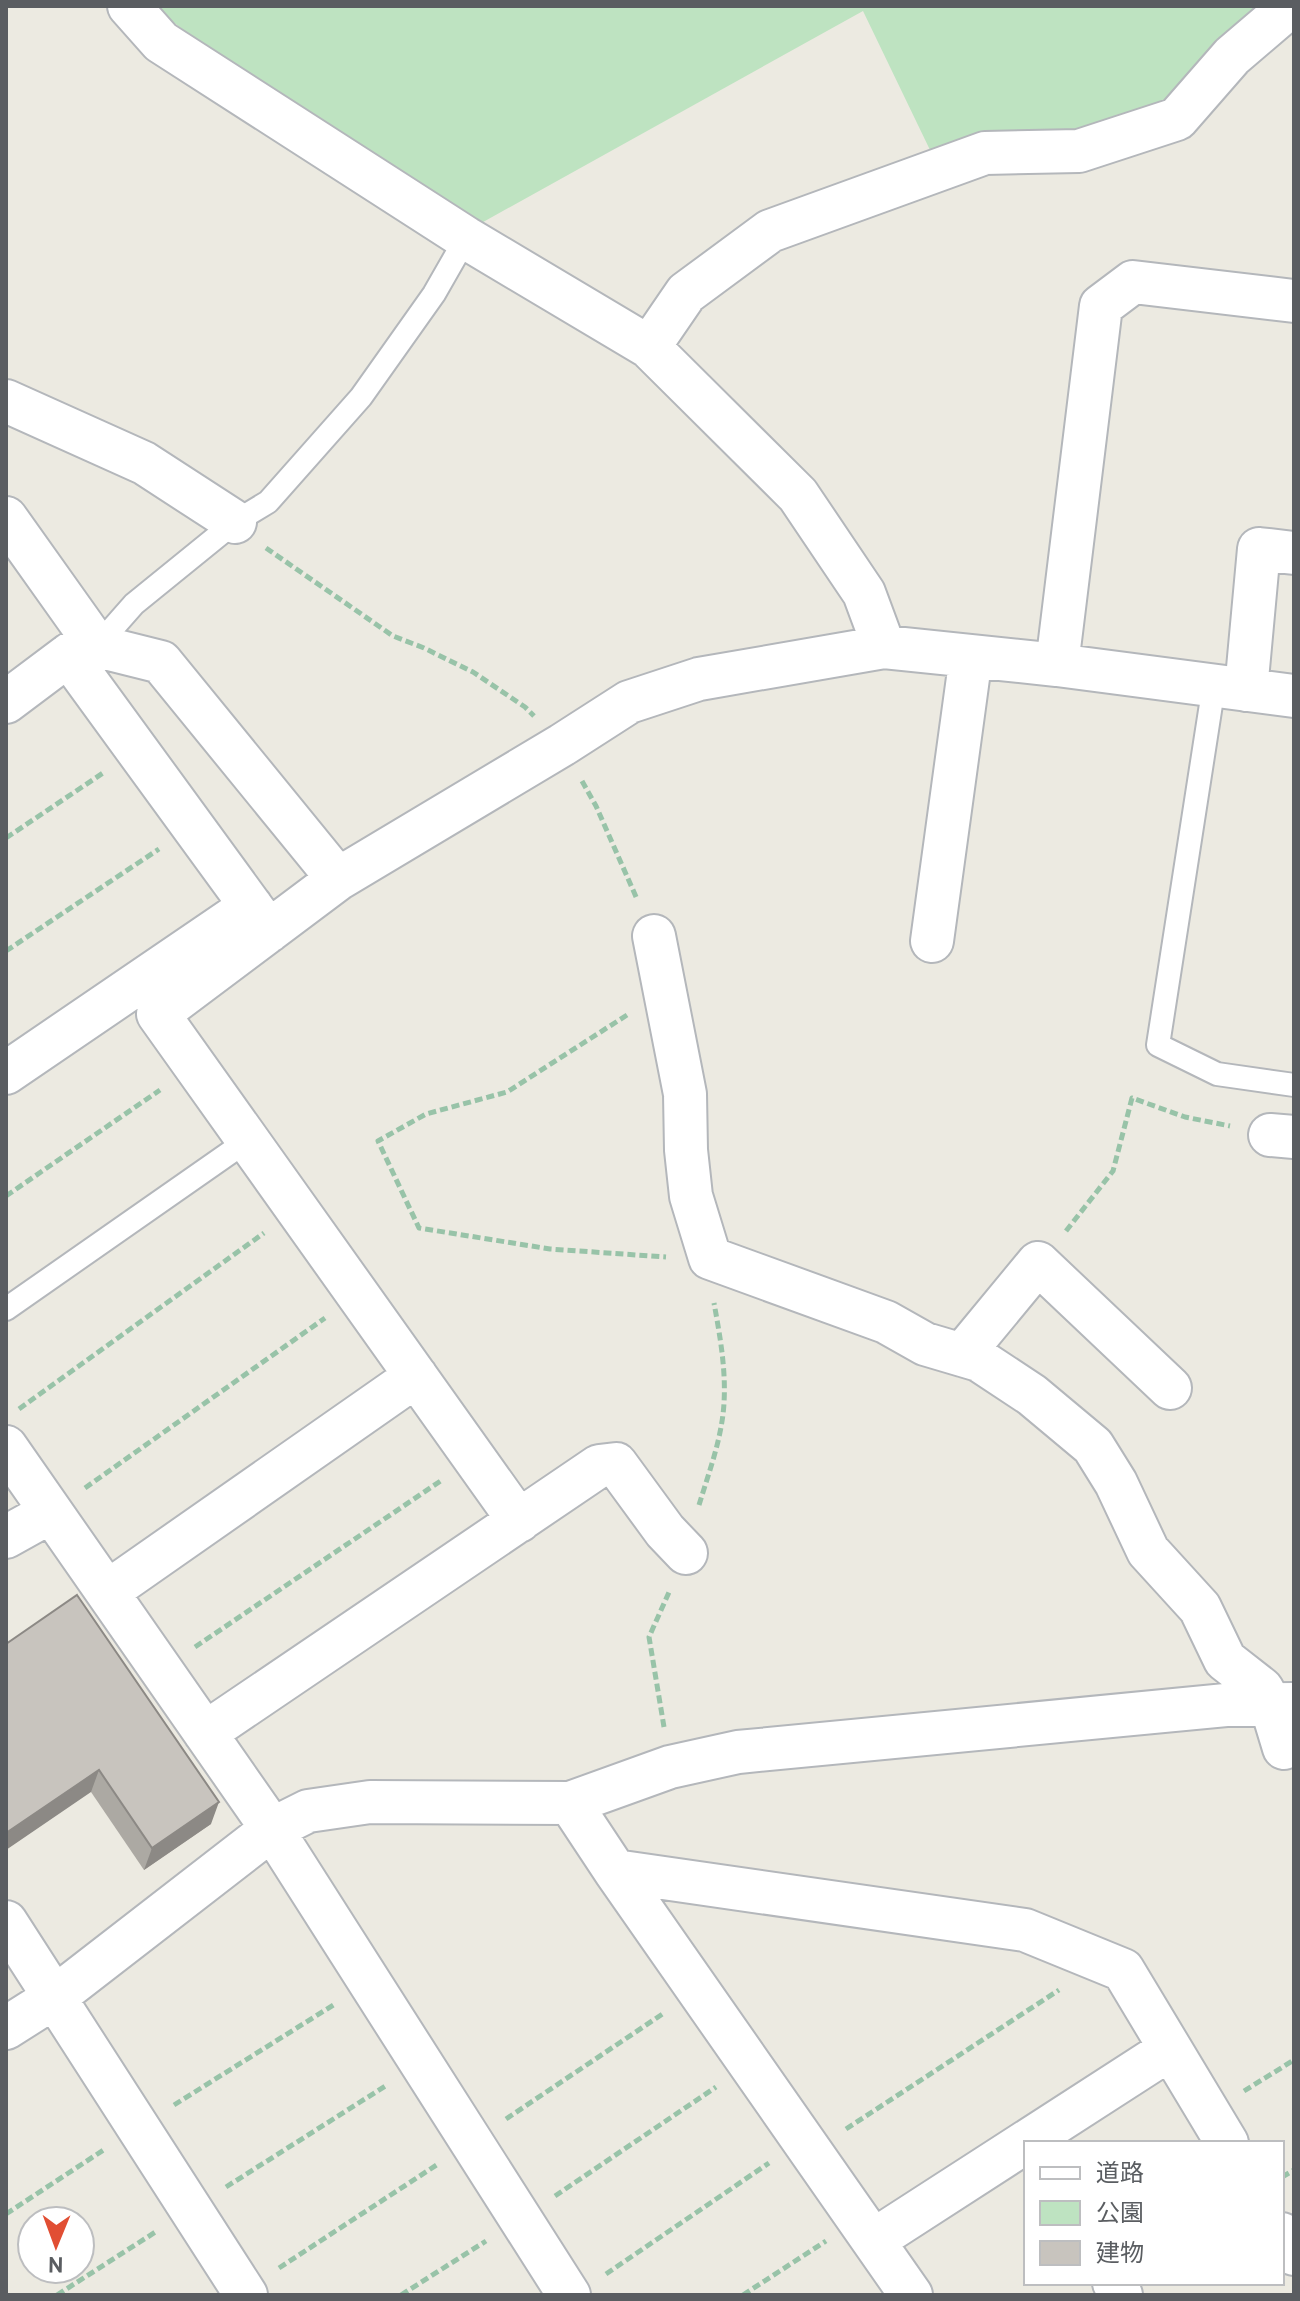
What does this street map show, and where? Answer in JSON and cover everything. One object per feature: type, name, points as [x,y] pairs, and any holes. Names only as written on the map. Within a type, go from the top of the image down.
[{"type":"street","points":[[129,6],[161,42],[466,238],[649,347],[798,495],[864,593],[884,647]]},
{"type":"street","points":[[649,347],[686,293],[770,231],[985,153],[1079,151],[1177,119],[1232,56],[1287,9],[1294,11]]},
{"type":"street","points":[[1057,665],[1101,306],[1133,282],[1294,301]]},
{"type":"street","points":[[6,401],[144,463],[235,522]]},
{"type":"street","points":[[6,518],[84,650],[78,669],[260,919]]},
{"type":"street","points":[[1230,687],[1259,549],[1294,553]]},
{"type":"street","points":[[6,1073],[260,919],[338,879],[629,702],[699,679],[884,647],[1057,665],[1294,696]]},
{"type":"street","points":[[6,702],[84,650],[161,662],[338,879]]},
{"type":"street","points":[[932,941],[971,656]]},
{"type":"street","points":[[260,919],[158,1014],[519,1521]]},
{"type":"street","points":[[654,936],[685,1094],[691,1196],[710,1258],[886,1322],[925,1344],[979,1360],[1032,1395],[1093,1446],[1116,1483],[1148,1551],[1200,1608],[1225,1660],[1282,1705],[1284,1748]]},
{"type":"street","points":[[962,1355],[1038,1263],[1170,1388]]},
{"type":"street","points":[[107,1592],[416,1376]]},
{"type":"street","points":[[12,1428],[51,1512],[272,1829],[520,2219],[585,2286]]},
{"type":"street","points":[[205,1733],[599,1466],[616,1464],[665,1531],[686,1553]]},
{"type":"street","points":[[6,1537],[51,1512]]},
{"type":"street","points":[[6,2028],[55,1997],[272,1829],[308,1811],[370,1802],[570,1803],[670,1767],[738,1752],[1226,1705],[1282,1705]]},
{"type":"street","points":[[570,1803],[911,2295]]},
{"type":"street","points":[[615,1871],[1025,1930],[1123,1970],[1218,2128]]},
{"type":"street","points":[[6,1922],[245,2293]]},
{"type":"street","points":[[1029,2141],[1170,2049]]},
{"type":"street","points":[[866,2230],[1024,2144]]},
{"type":"lane","points":[[84,650],[134,604],[235,522],[268,502],[361,397],[434,294],[466,238]]},
{"type":"lane","points":[[1230,687],[1158,1045],[1217,1074],[1294,1085]]},
{"type":"lane","points":[[6,1309],[248,1140]]},
{"type":"path","points":[[235,522],[270,551],[393,636],[473,672],[525,707],[562,745],[596,806],[654,936]]},
{"type":"path","points":[[6,838],[137,750]]},
{"type":"path","points":[[6,951],[193,826]]},
{"type":"path","points":[[665,990],[507,1092],[426,1114],[378,1141],[419,1228],[550,1249],[710,1258]]},
{"type":"path","points":[[6,1196],[195,1065]]},
{"type":"path","points":[[1038,1263],[1113,1171],[1132,1098],[1185,1117],[1282,1136]]},
{"type":"path","points":[[12,1428],[298,1209]]},
{"type":"path","points":[[51,1512],[358,1295]]},
{"type":"path","points":[[161,1670],[475,1458]]},
{"type":"path","points":[[585,2286],[1103,1962]]},
{"type":"path","points":[[6,2214],[138,2127],[370,1983]]},
{"type":"path","points":[[245,2293],[698,1991]]},
{"type":"path","points":[[1218,2128],[1294,2060]]},
{"type":"path","points":[[57,2295],[421,2063]]},
{"type":"path","points":[[401,2295],[750,2064]]},
{"type":"path","points":[[743,2295],[866,2230]]},
{"type":"green space","points":[[152,6],[1271,6],[1171,107],[1079,129],[976,138],[930,150],[863,11],[476,226],[240,73]]},
{"type":"building","points":[[77,1595],[219,1802],[152,1848],[99,1770],[6,1833],[6,1644]]}]
